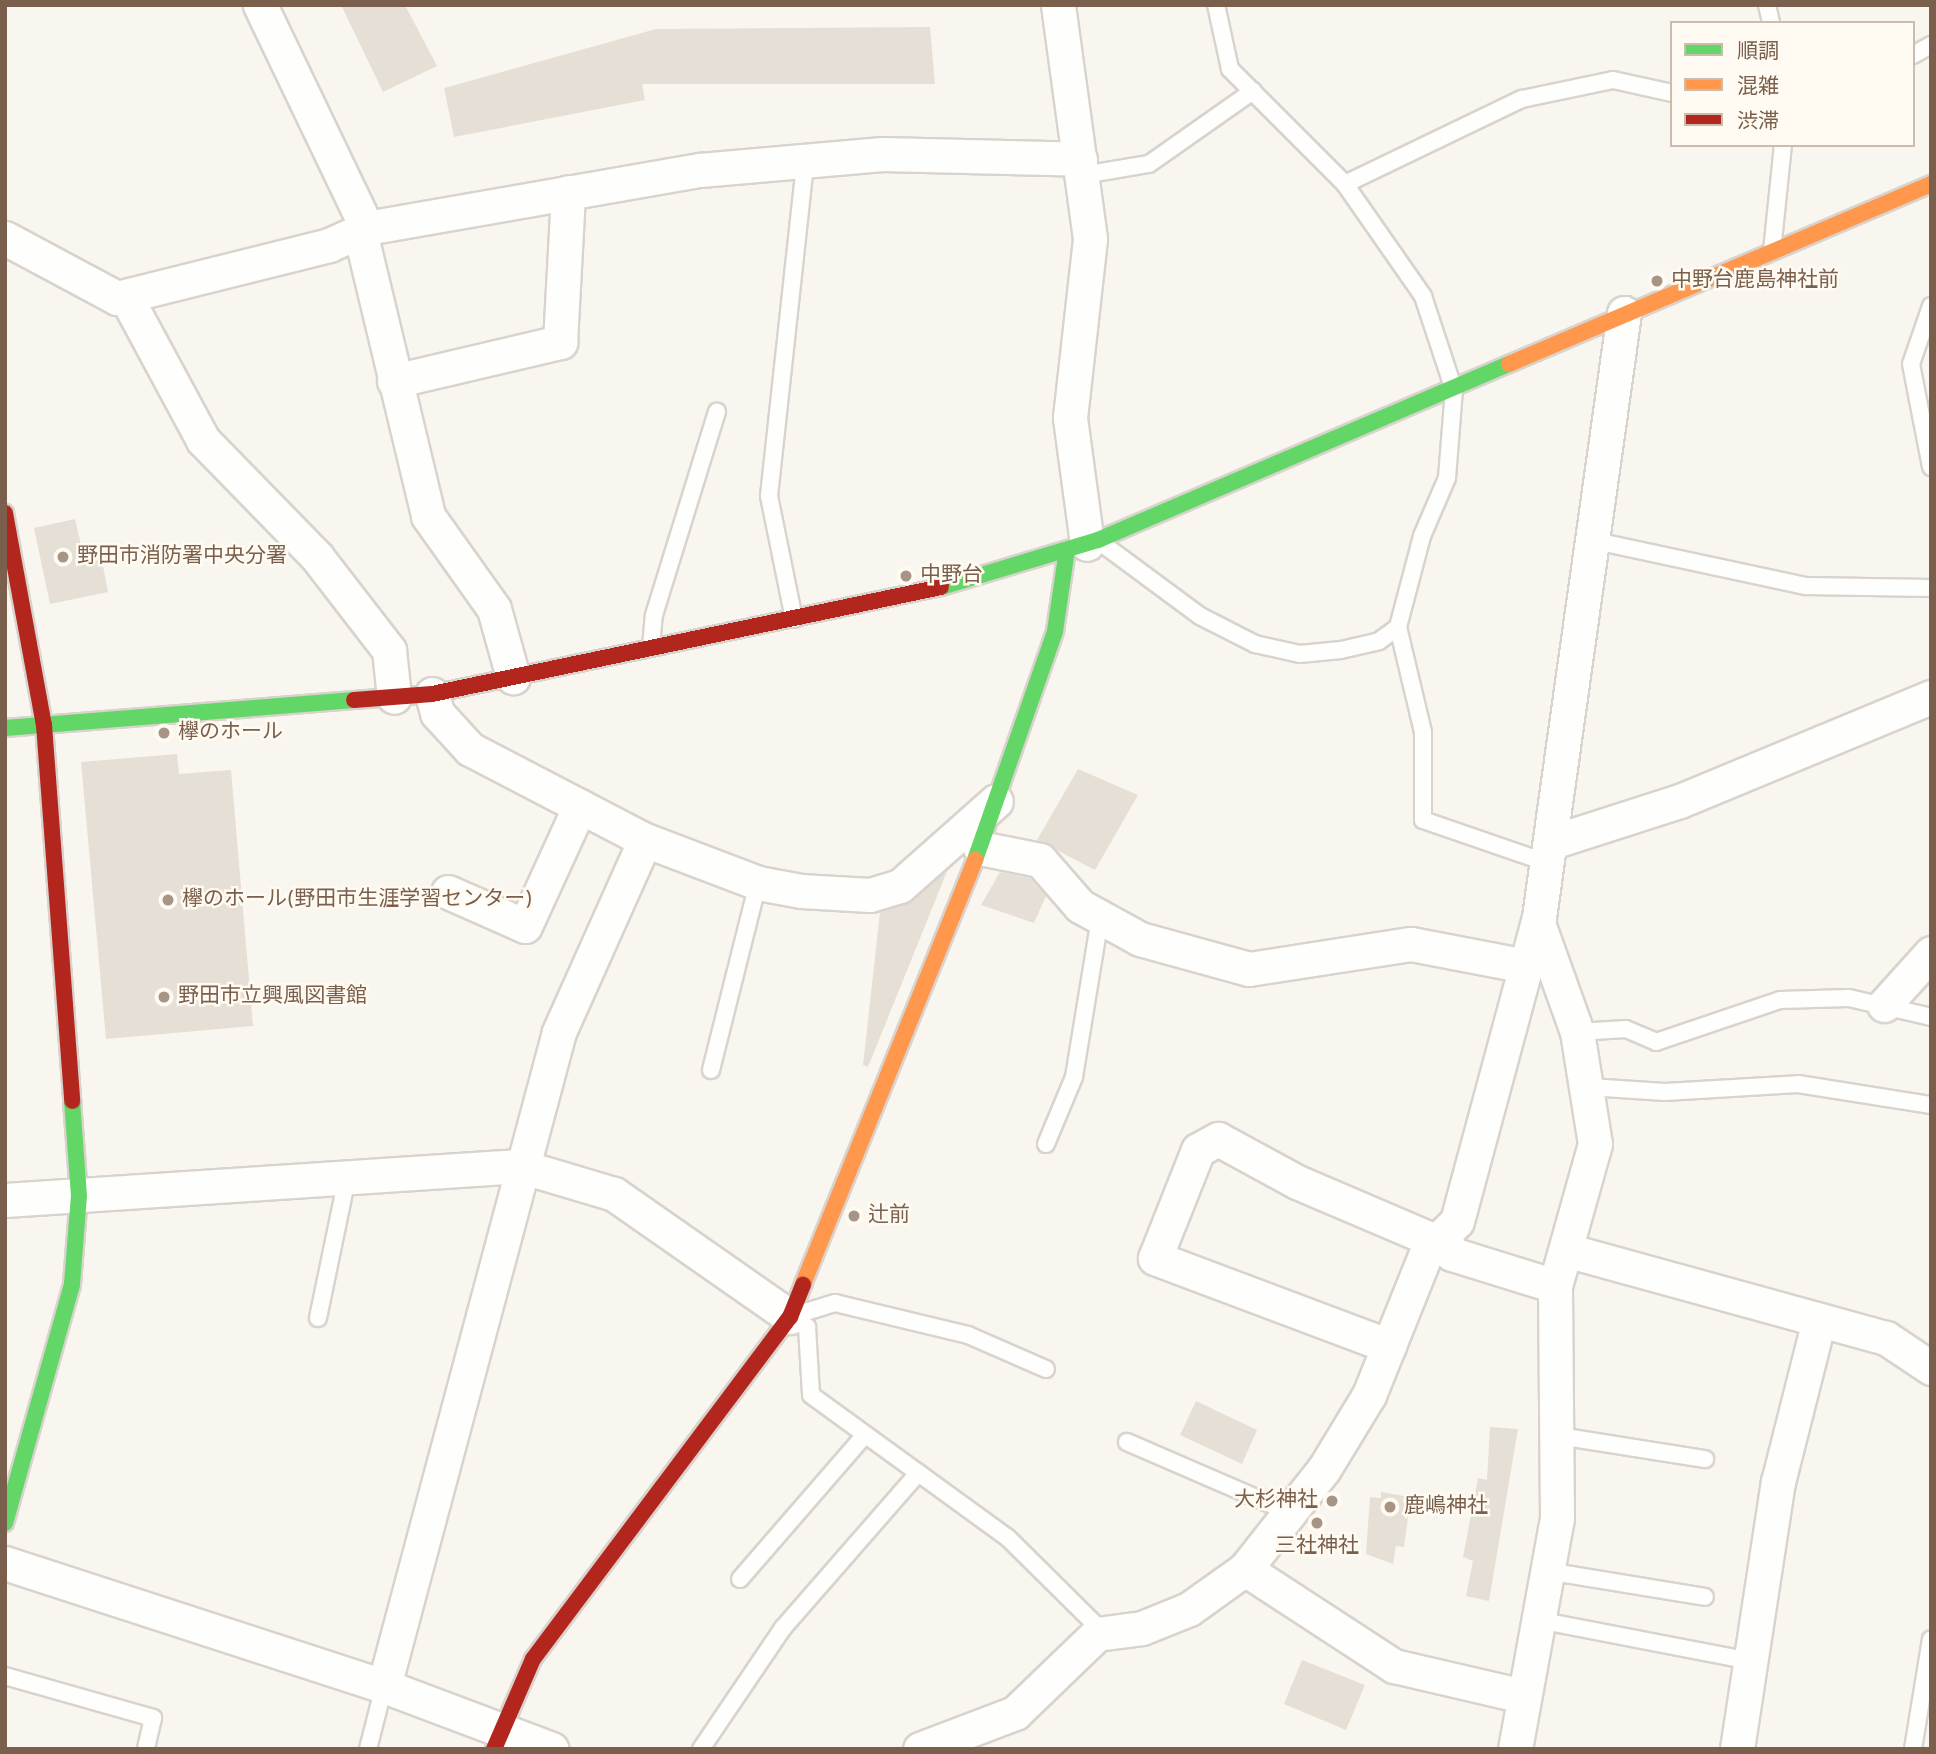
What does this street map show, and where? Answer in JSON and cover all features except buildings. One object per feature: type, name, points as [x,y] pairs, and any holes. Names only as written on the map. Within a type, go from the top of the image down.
[{"type":"street","points":[[260,5],[364,232],[394,381],[428,516],[494,609],[513,677]]},
{"type":"street","points":[[497,1741],[533,1659],[790,1317],[980,848],[1084,545],[1070,418],[1090,239],[1058,5]]},
{"type":"street","points":[[5,239],[117,298],[173,279],[364,232],[568,192],[806,158],[962,153],[1081,167]]},
{"type":"street","points":[[5,728],[432,694],[794,620],[1084,545],[1454,390],[1624,313],[1931,184]]},
{"type":"street","points":[[394,381],[560,342],[568,192]]},
{"type":"street","points":[[126,297],[203,440],[317,558],[389,650],[394,697]]},
{"type":"street","points":[[920,1749],[1015,1713],[1097,1634],[1142,1628],[1189,1609],[1245,1569],[1350,1426],[1439,1238],[1457,1221],[1538,923],[1550,853],[1624,313]]},
{"type":"street","points":[[5,513],[44,725],[79,1196],[72,1284],[5,1522]]},
{"type":"street","points":[[432,694],[437,713],[470,749],[645,839],[758,883],[870,895],[900,886],[996,801]]},
{"type":"street","points":[[1550,853],[1931,697]]},
{"type":"street","points":[[448,892],[525,926],[580,806]]},
{"type":"street","points":[[384,1686],[520,1166],[559,1032],[645,839]]},
{"type":"street","points":[[980,848],[1040,860],[1080,906],[1140,939],[1249,969],[1411,944],[1526,966]]},
{"type":"street","points":[[1515,1749],[1557,1519],[1559,1436],[1555,1286],[1595,1144],[1589,1087],[1577,1032],[1538,923]]},
{"type":"street","points":[[1884,1005],[1931,953]]},
{"type":"street","points":[[1389,1346],[1155,1258],[1198,1150],[1218,1139],[1297,1182],[1425,1231],[1439,1238],[1452,1254],[1555,1286]]},
{"type":"street","points":[[5,1200],[520,1166],[614,1194],[790,1317]]},
{"type":"street","points":[[1566,1250],[1886,1338],[1931,1367]]},
{"type":"street","points":[[1737,1749],[1777,1482],[1819,1320]]},
{"type":"street","points":[[5,1563],[384,1686],[497,1741],[552,1749]]},
{"type":"street","points":[[1245,1569],[1394,1666],[1523,1696]]},
{"type":"lane","points":[[1216,5],[1230,69],[1345,184],[1410,271],[1454,390],[1447,478],[1422,536],[1398,627],[1423,732],[1423,820],[1550,853]]},
{"type":"lane","points":[[1915,54],[1931,45]]},
{"type":"lane","points":[[1345,184],[1522,99],[1613,80],[1670,93]]},
{"type":"lane","points":[[1081,167],[1149,164],[1253,91]]},
{"type":"lane","points":[[1772,252],[1783,147]]},
{"type":"lane","points":[[794,620],[769,496],[806,158]]},
{"type":"lane","points":[[1931,306],[1927,325],[1911,364],[1931,467]]},
{"type":"lane","points":[[650,649],[654,615],[717,412]]},
{"type":"lane","points":[[1591,540],[1806,586],[1931,588]]},
{"type":"lane","points":[[1084,545],[1200,616],[1255,644],[1300,654],[1341,650],[1379,641],[1398,627]]},
{"type":"lane","points":[[711,1070],[758,883]]},
{"type":"lane","points":[[1046,1144],[1074,1077],[1100,919]]},
{"type":"lane","points":[[1577,1032],[1626,1029],[1656,1042],[1780,1000],[1884,1005],[1931,1017]]},
{"type":"lane","points":[[1589,1087],[1665,1093],[1798,1084],[1931,1105]]},
{"type":"lane","points":[[318,1318],[347,1178]]},
{"type":"lane","points":[[790,1317],[835,1303],[968,1335],[1046,1369]]},
{"type":"lane","points":[[790,1317],[807,1326],[811,1395],[1008,1538],[1097,1634]]},
{"type":"lane","points":[[740,1579],[864,1436]]},
{"type":"lane","points":[[1559,1436],[1705,1460]]},
{"type":"lane","points":[[1127,1442],[1289,1512]]},
{"type":"lane","points":[[701,1749],[783,1629],[918,1473]]},
{"type":"lane","points":[[1547,1572],[1705,1597]]},
{"type":"lane","points":[[1538,1620],[1750,1661]]},
{"type":"lane","points":[[1913,1749],[1931,1639]]},
{"type":"lane","points":[[5,1676],[153,1718],[146,1749]]},
{"type":"lane","points":[[368,1749],[384,1686]]},
{"type":"traffic: fast","points":[[941,587],[1098,540],[1509,364]]},
{"type":"traffic: fast","points":[[975,860],[1055,631],[1067,550]]},
{"type":"traffic: fast","points":[[5,728],[354,700]]},
{"type":"traffic: fast","points":[[5,1523],[72,1284],[79,1196],[72,1101]]},
{"type":"traffic: slow","points":[[1509,364],[1931,184]]},
{"type":"traffic: slow","points":[[803,1284],[975,860]]},
{"type":"traffic: jam","points":[[5,513],[44,725],[72,1101]]},
{"type":"traffic: jam","points":[[354,700],[432,694],[941,587]]},
{"type":"traffic: jam","points":[[494,1749],[533,1659],[790,1317],[803,1284]]},
{"type":"place","name":"中野台鹿島神社前","points":[[1657,281]]},
{"type":"place","name":"野田市消防署中央分署","points":[[63,557]]},
{"type":"place","name":"中野台","points":[[906,576]]},
{"type":"place","name":"欅のホール","points":[[164,733]]},
{"type":"place","name":"欅のホール(野田市生涯学習センター)","points":[[168,900]]},
{"type":"place","name":"野田市立興風図書館","points":[[164,997]]},
{"type":"place","name":"辻前","points":[[854,1216]]},
{"type":"place","name":"大杉神社","points":[[1332,1501]]},
{"type":"place","name":"鹿嶋神社","points":[[1390,1507]]},
{"type":"place","name":"三社神社","points":[[1317,1523]]}]
